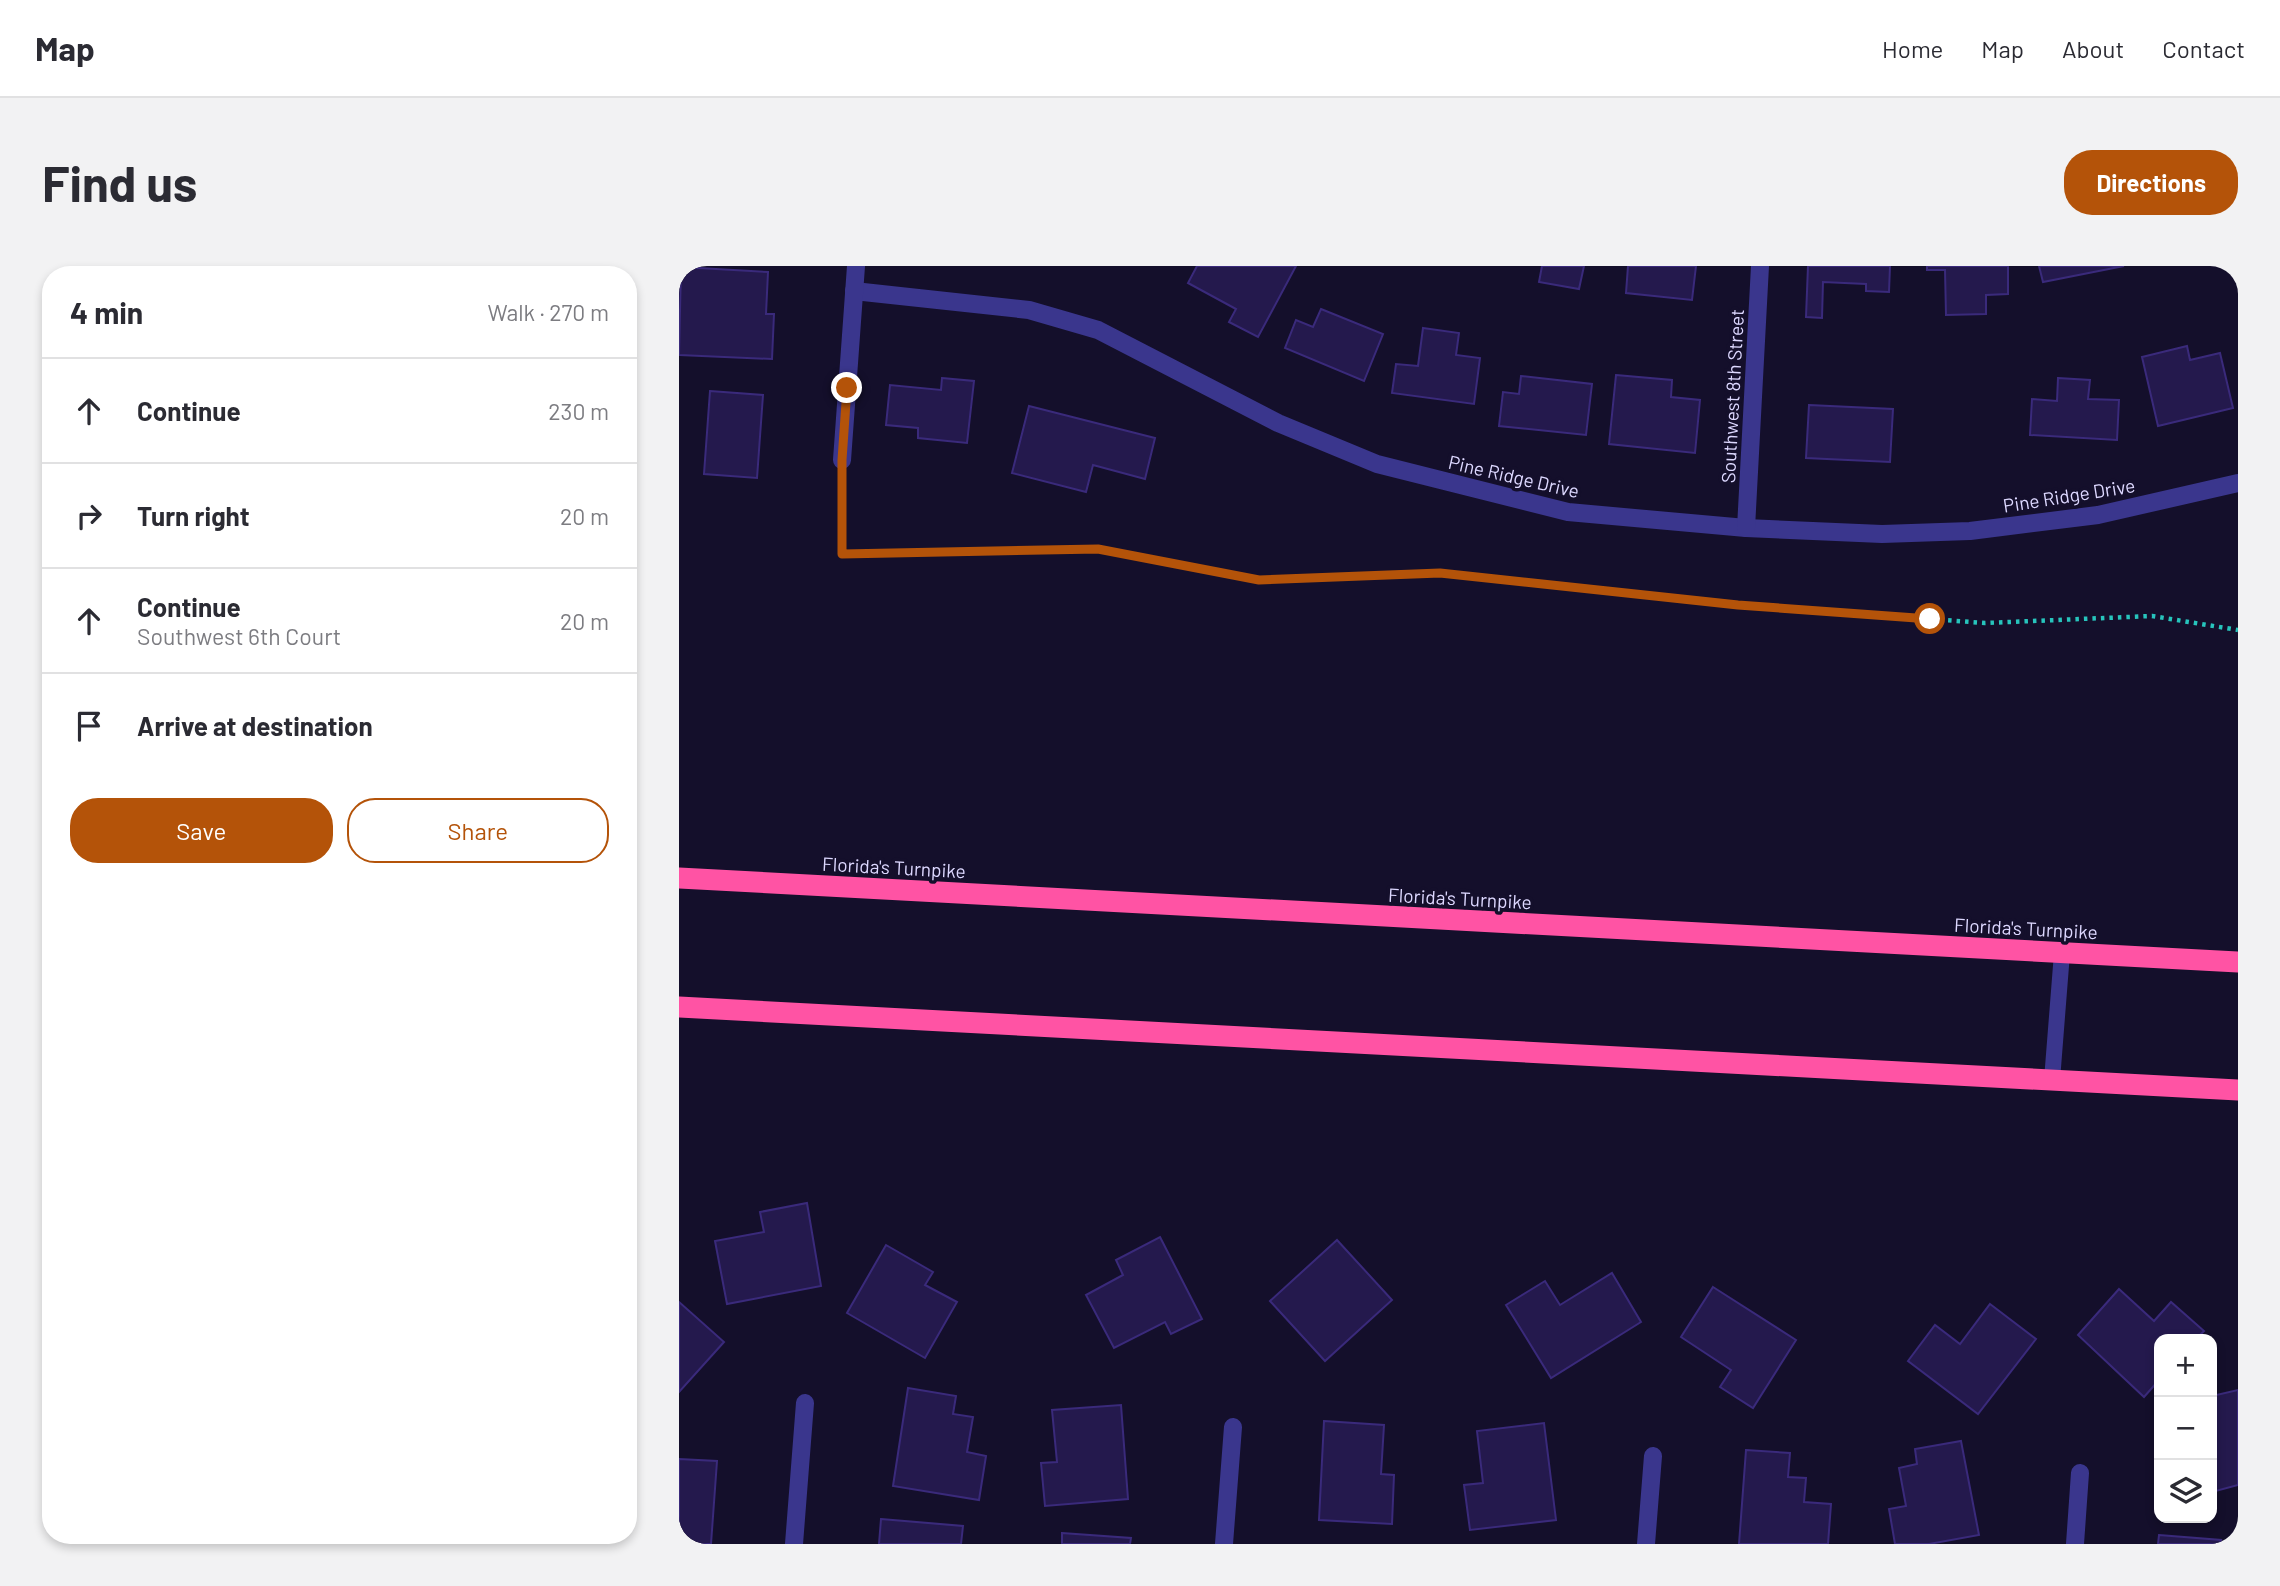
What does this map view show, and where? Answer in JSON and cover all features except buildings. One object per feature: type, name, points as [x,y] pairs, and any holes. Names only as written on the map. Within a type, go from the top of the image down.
[{"type":"highway","name":"Florida's Turnpike","points":[[679,878],[2238,962]]},
{"type":"highway","points":[[679,1007],[2238,1090]]},
{"type":"street","points":[[842,460],[856,266]]},
{"type":"street","name":"Southwest 8th Street","points":[[1746,528],[1760,266]]},
{"type":"street","name":"Pine Ridge Drive","points":[[854,291],[1029,310],[1098,330],[1278,423],[1377,464],[1568,512],[1746,528],[1882,534],[1970,531],[2098,515],[2238,483]]},
{"type":"street","points":[[794,1544],[805,1403]]},
{"type":"street","points":[[1224,1544],[1233,1427]]},
{"type":"street","points":[[1646,1544],[1653,1457]]},
{"type":"street","points":[[2075,1544],[2080,1473]]},
{"type":"lane","points":[[2052,1080],[2062,953]]},
{"type":"path","points":[[842,460],[842,554],[1098,549],[1259,580],[1440,573],[1738,605],[1971,622],[2152,616],[2238,630]]},
{"type":"route","points":[[847,388],[842,460],[842,554],[1098,549],[1259,580],[1440,573],[1738,605],[1930,619]]}]
